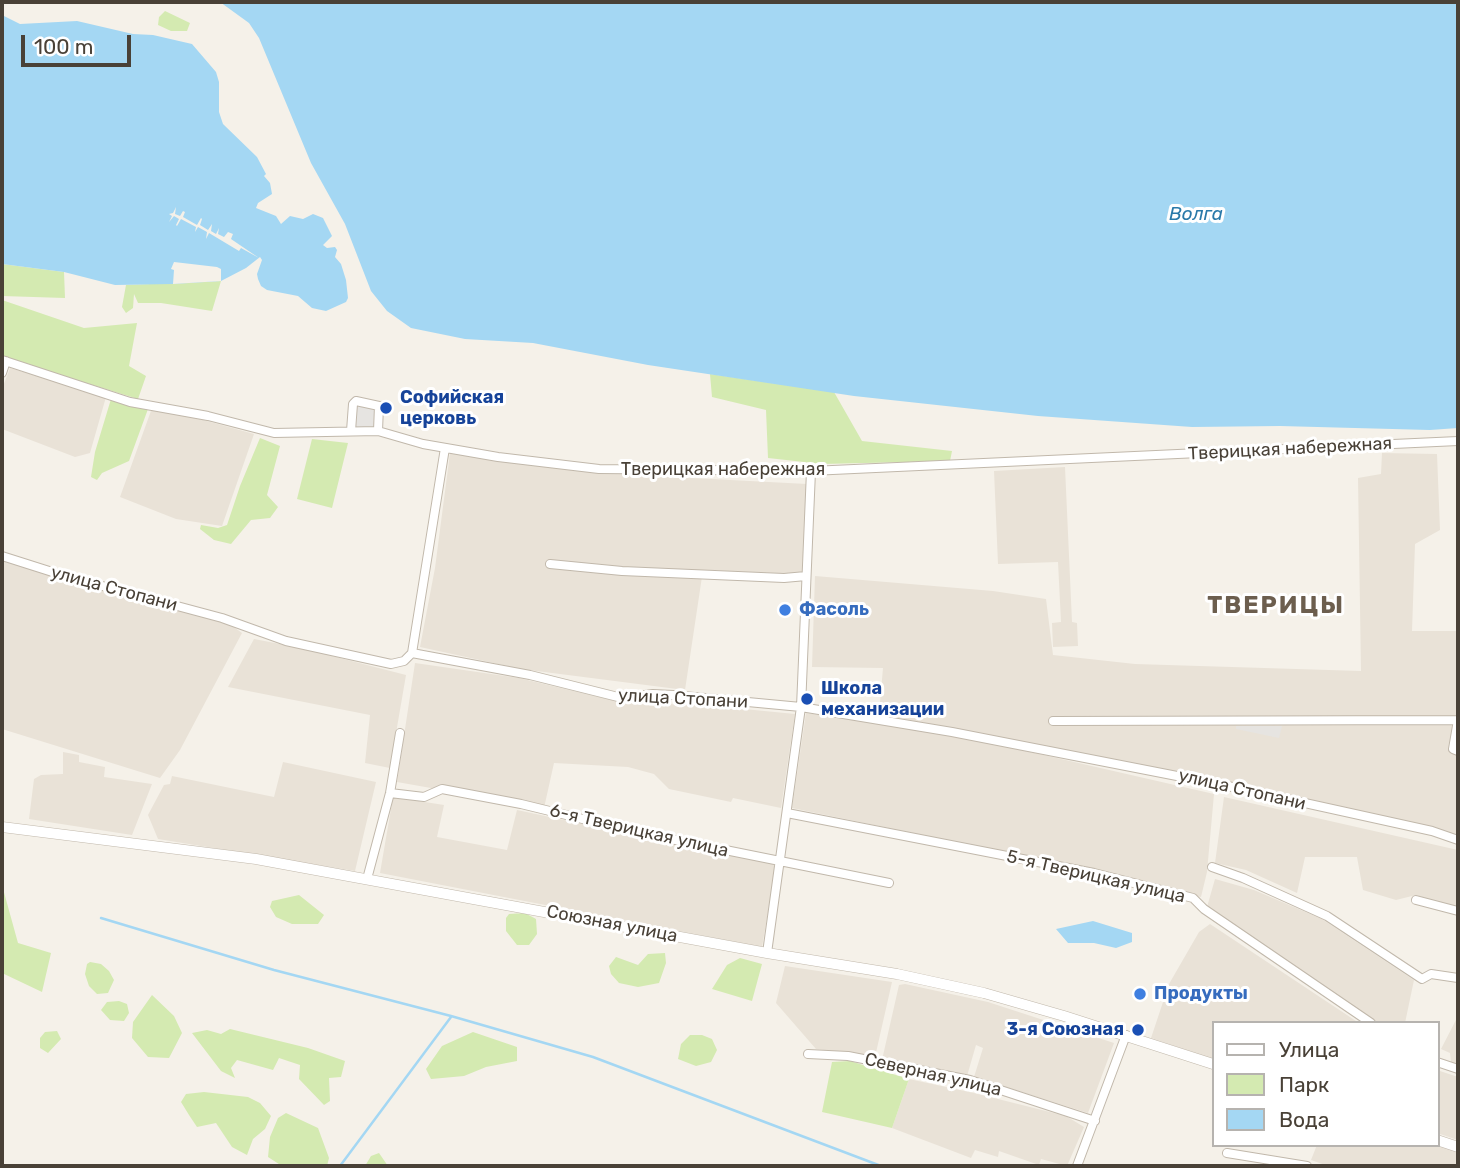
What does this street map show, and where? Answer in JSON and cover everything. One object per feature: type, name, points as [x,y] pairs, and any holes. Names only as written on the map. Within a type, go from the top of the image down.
[{"type":"street","points":[[2,373],[4,360]]},
{"type":"street","name":"Тверицкая набережная","points":[[4,360],[130,402],[208,415],[274,433],[379,431],[445,448],[599,469],[811,471],[1458,441]]},
{"type":"street","points":[[351,431],[353,404],[356,401],[379,406],[379,431]]},
{"type":"street","points":[[412,653],[445,448]]},
{"type":"street","points":[[767,953],[801,707],[811,471]]},
{"type":"street","name":"улица Стопани","points":[[2,556],[65,576],[222,618],[286,642],[391,664],[404,661],[412,653],[530,675],[622,698],[653,694],[673,695],[801,707],[1142,768],[1432,831],[1458,840]]},
{"type":"street","points":[[551,564],[622,571],[784,578],[806,576]]},
{"type":"street","points":[[1053,721],[1458,720],[1453,749],[1458,751]]},
{"type":"street","points":[[367,878],[390,793],[400,733]]},
{"type":"street","name":"6-я Тверицкая улица","points":[[390,793],[424,797],[442,789],[522,804],[636,832],[889,883]]},
{"type":"street","name":"5-я Тверицкая улица","points":[[786,814],[1094,873],[1193,898],[1204,909],[1368,1021]]},
{"type":"street","name":"Союзная улица","points":[[2,827],[256,859],[767,953],[897,974],[984,993],[1212,1064]]},
{"type":"street","points":[[1212,867],[1265,887],[1326,916],[1422,979],[1431,974],[1458,978]]},
{"type":"street","points":[[1416,900],[1458,911]]},
{"type":"street","points":[[1077,1166],[1126,1035]]},
{"type":"street","name":"Северная улица","points":[[808,1054],[848,1055],[970,1080],[1095,1121]]},
{"type":"street","points":[[1439,1063],[1458,1069]]},
{"type":"street","points":[[1439,1141],[1458,1147]]},
{"type":"street","points":[[1227,1153],[1307,1166]]},
{"type":"shaded area","points":[[10,368],[106,397],[90,453],[75,457],[2,429],[2,389]]},
{"type":"shaded area","points":[[356,404],[377,407],[376,427],[353,427]]},
{"type":"shaded area","points":[[152,408],[254,434],[222,526],[176,519],[120,497]]},
{"type":"shaded area","points":[[450,453],[654,476],[807,484],[802,574],[703,570],[685,690],[521,669],[420,647],[435,568]]},
{"type":"shaded area","points":[[1382,453],[1437,454],[1440,530],[1415,544],[1412,631],[1458,631],[1458,838],[1123,762],[879,714],[883,668],[812,667],[815,576],[993,591],[1046,599],[1053,655],[1135,664],[1361,671],[1358,478],[1381,474]]},
{"type":"shaded area","points":[[1065,467],[1072,622],[1077,623],[1078,646],[1053,647],[1052,623],[1061,622],[1058,562],[998,564],[994,471]]},
{"type":"shaded area","points":[[2,561],[231,625],[242,633],[180,750],[160,778],[2,729]]},
{"type":"shaded area","points":[[254,639],[406,675],[390,768],[365,763],[370,715],[228,687]]},
{"type":"shaded area","points":[[415,663],[519,678],[624,703],[703,705],[795,714],[781,808],[733,798],[731,802],[669,789],[654,774],[628,767],[554,763],[544,808],[397,782]]},
{"type":"shaded area","points":[[806,713],[952,734],[1214,794],[1207,872],[1201,897],[1130,878],[792,808]]},
{"type":"shaded area","points":[[1236,726],[1282,726],[1279,738],[1236,729]]},
{"type":"shaded area","points":[[63,752],[79,755],[79,762],[105,767],[104,777],[152,784],[132,835],[29,819],[34,779],[41,775],[63,774]]},
{"type":"shaded area","points":[[283,762],[376,782],[355,871],[158,839],[148,815],[164,785],[170,784],[172,776],[274,797]]},
{"type":"shaded area","points":[[393,797],[444,805],[437,837],[507,850],[517,810],[776,865],[762,947],[380,873]]},
{"type":"shaded area","points":[[1224,797],[1458,850],[1458,908],[1416,895],[1396,900],[1363,890],[1357,857],[1305,857],[1297,893],[1246,870],[1215,863]]},
{"type":"shaded area","points":[[1215,879],[1254,890],[1322,919],[1414,980],[1405,1021],[1374,1021],[1207,907]]},
{"type":"shaded area","points":[[1210,924],[1356,1021],[1212,1021],[1212,1059],[1151,1038],[1169,984],[1199,932]]},
{"type":"shaded area","points":[[785,966],[892,982],[875,1057],[816,1049],[776,1003]]},
{"type":"shaded area","points":[[905,984],[988,1002],[1114,1043],[1088,1113],[974,1077],[983,1048],[976,1045],[967,1076],[882,1060],[899,985]]},
{"type":"shaded area","points":[[1458,1016],[1458,1066],[1451,1063],[1450,1053],[1441,1049]]},
{"type":"shaded area","points":[[1439,1071],[1458,1077],[1458,1140],[1439,1134]]},
{"type":"shaded area","points":[[909,1079],[1066,1116],[1084,1127],[1067,1166],[1041,1159],[1039,1165],[999,1151],[998,1157],[975,1150],[971,1158],[892,1128]]},
{"type":"shaded area","points":[[1439,1146],[1458,1152],[1458,1166],[1328,1166],[1311,1160],[1316,1147]]},
{"type":"green space","points":[[165,11],[190,23],[187,31],[171,31],[158,25],[159,17]]},
{"type":"green space","points":[[2,264],[64,272],[65,298],[2,296]]},
{"type":"green space","points":[[221,281],[212,311],[161,303],[138,303],[134,294],[133,308],[126,313],[122,307],[126,285]]},
{"type":"green space","points":[[2,300],[84,328],[137,323],[129,366],[146,376],[138,399],[2,357]]},
{"type":"green space","points":[[710,374],[834,392],[862,441],[952,451],[950,461],[822,464],[768,458],[766,410],[712,397]]},
{"type":"green space","points":[[111,399],[148,409],[129,461],[102,473],[97,480],[91,477],[95,452]]},
{"type":"green space","points":[[260,438],[280,446],[267,495],[278,507],[270,518],[251,520],[231,544],[214,540],[200,529],[201,525],[218,528],[227,525]]},
{"type":"green space","points":[[312,439],[348,443],[332,508],[297,499]]},
{"type":"green space","points":[[2,885],[18,943],[51,953],[42,992],[2,973]]},
{"type":"green space","points":[[299,895],[324,915],[318,924],[292,924],[276,917],[270,907],[272,901]]},
{"type":"green space","points":[[525,913],[536,919],[537,934],[529,945],[517,945],[506,931],[506,918],[509,914]]},
{"type":"green space","points":[[665,953],[666,963],[659,983],[638,987],[619,983],[611,974],[609,966],[616,957],[638,965],[648,954]]},
{"type":"green space","points":[[740,958],[762,964],[752,1001],[712,989],[727,965]]},
{"type":"green space","points":[[90,962],[101,964],[109,971],[114,980],[108,993],[97,994],[89,986],[85,974]]},
{"type":"green space","points":[[152,995],[174,1016],[182,1033],[169,1058],[148,1057],[132,1038],[133,1022]]},
{"type":"green space","points":[[119,1001],[127,1004],[129,1013],[124,1021],[110,1020],[101,1010],[107,1002]]},
{"type":"green space","points":[[230,1029],[308,1048],[345,1061],[341,1077],[329,1078],[330,1101],[324,1105],[299,1079],[300,1065],[279,1058],[273,1070],[237,1060],[231,1068],[235,1078],[221,1071],[192,1033],[207,1030],[221,1034]]},
{"type":"green space","points":[[57,1031],[61,1039],[48,1053],[40,1048],[40,1038],[45,1032]]},
{"type":"green space","points":[[473,1032],[517,1047],[517,1061],[486,1067],[464,1076],[431,1079],[426,1069],[442,1046]]},
{"type":"green space","points":[[690,1035],[702,1035],[712,1039],[717,1050],[711,1062],[696,1066],[678,1059],[681,1044]]},
{"type":"green space","points":[[850,1061],[909,1079],[892,1128],[822,1112],[832,1062]]},
{"type":"green space","points":[[204,1092],[248,1097],[260,1103],[271,1116],[265,1129],[253,1139],[247,1155],[232,1147],[216,1123],[197,1127],[181,1102],[186,1094]]},
{"type":"green space","points":[[286,1113],[318,1128],[329,1158],[327,1166],[282,1166],[268,1157],[270,1137],[278,1118]]},
{"type":"green space","points":[[379,1153],[388,1166],[365,1166],[371,1156]]},
{"type":"water","name":"Волга","points":[[220,2],[1458,2],[1458,428],[1430,430],[1280,426],[1192,427],[1038,416],[854,396],[648,365],[533,343],[465,339],[411,328],[387,311],[371,291],[345,224],[311,163],[259,38],[249,23]]},
{"type":"water","points":[[2,15],[20,24],[77,21],[192,44],[216,72],[219,82],[219,112],[223,124],[257,157],[266,174],[264,176],[270,183],[272,194],[258,203],[256,208],[276,216],[281,224],[290,216],[303,219],[313,214],[323,218],[332,236],[323,245],[327,248],[335,247],[337,250],[335,257],[341,264],[346,280],[346,302],[326,311],[312,308],[298,296],[267,290],[261,286],[258,279],[262,260],[260,257],[221,281],[173,284],[115,285],[64,272],[2,264]]},
{"type":"water","points":[[1093,921],[1132,933],[1132,942],[1116,948],[1094,943],[1068,943],[1056,929]]},
{"type":"pier","points":[[176,207],[175,214],[180,216],[185,212],[183,217],[197,225],[201,218],[200,225],[208,230],[212,224],[211,231],[216,234],[219,228],[218,234],[224,237],[228,232],[233,234],[231,239],[259,258],[241,248],[239,251],[209,233],[206,239],[207,232],[198,227],[195,232],[196,227],[181,219],[177,226],[179,219],[174,216],[169,222],[172,216],[169,214],[173,213]]},
{"type":"pier","points":[[174,262],[217,267],[221,269],[221,281],[173,284],[174,270],[171,269]]},
{"type":"waterway","points":[[101,918],[274,970],[451,1016],[593,1057],[881,1166]]},
{"type":"waterway","points":[[340,1166],[451,1017]]},
{"type":"place","name":"Софийская церковь","points":[[386,408]]},
{"type":"place","name":"Фасоль","points":[[785,610]]},
{"type":"place","name":"Школа механизации","points":[[807,699]]},
{"type":"place","name":"Продукты","points":[[1140,994]]},
{"type":"place","name":"3-я Союзная","points":[[1138,1030]]},
{"type":"district","name":"ТВЕРИЦЫ","points":[[1276,606]]}]
